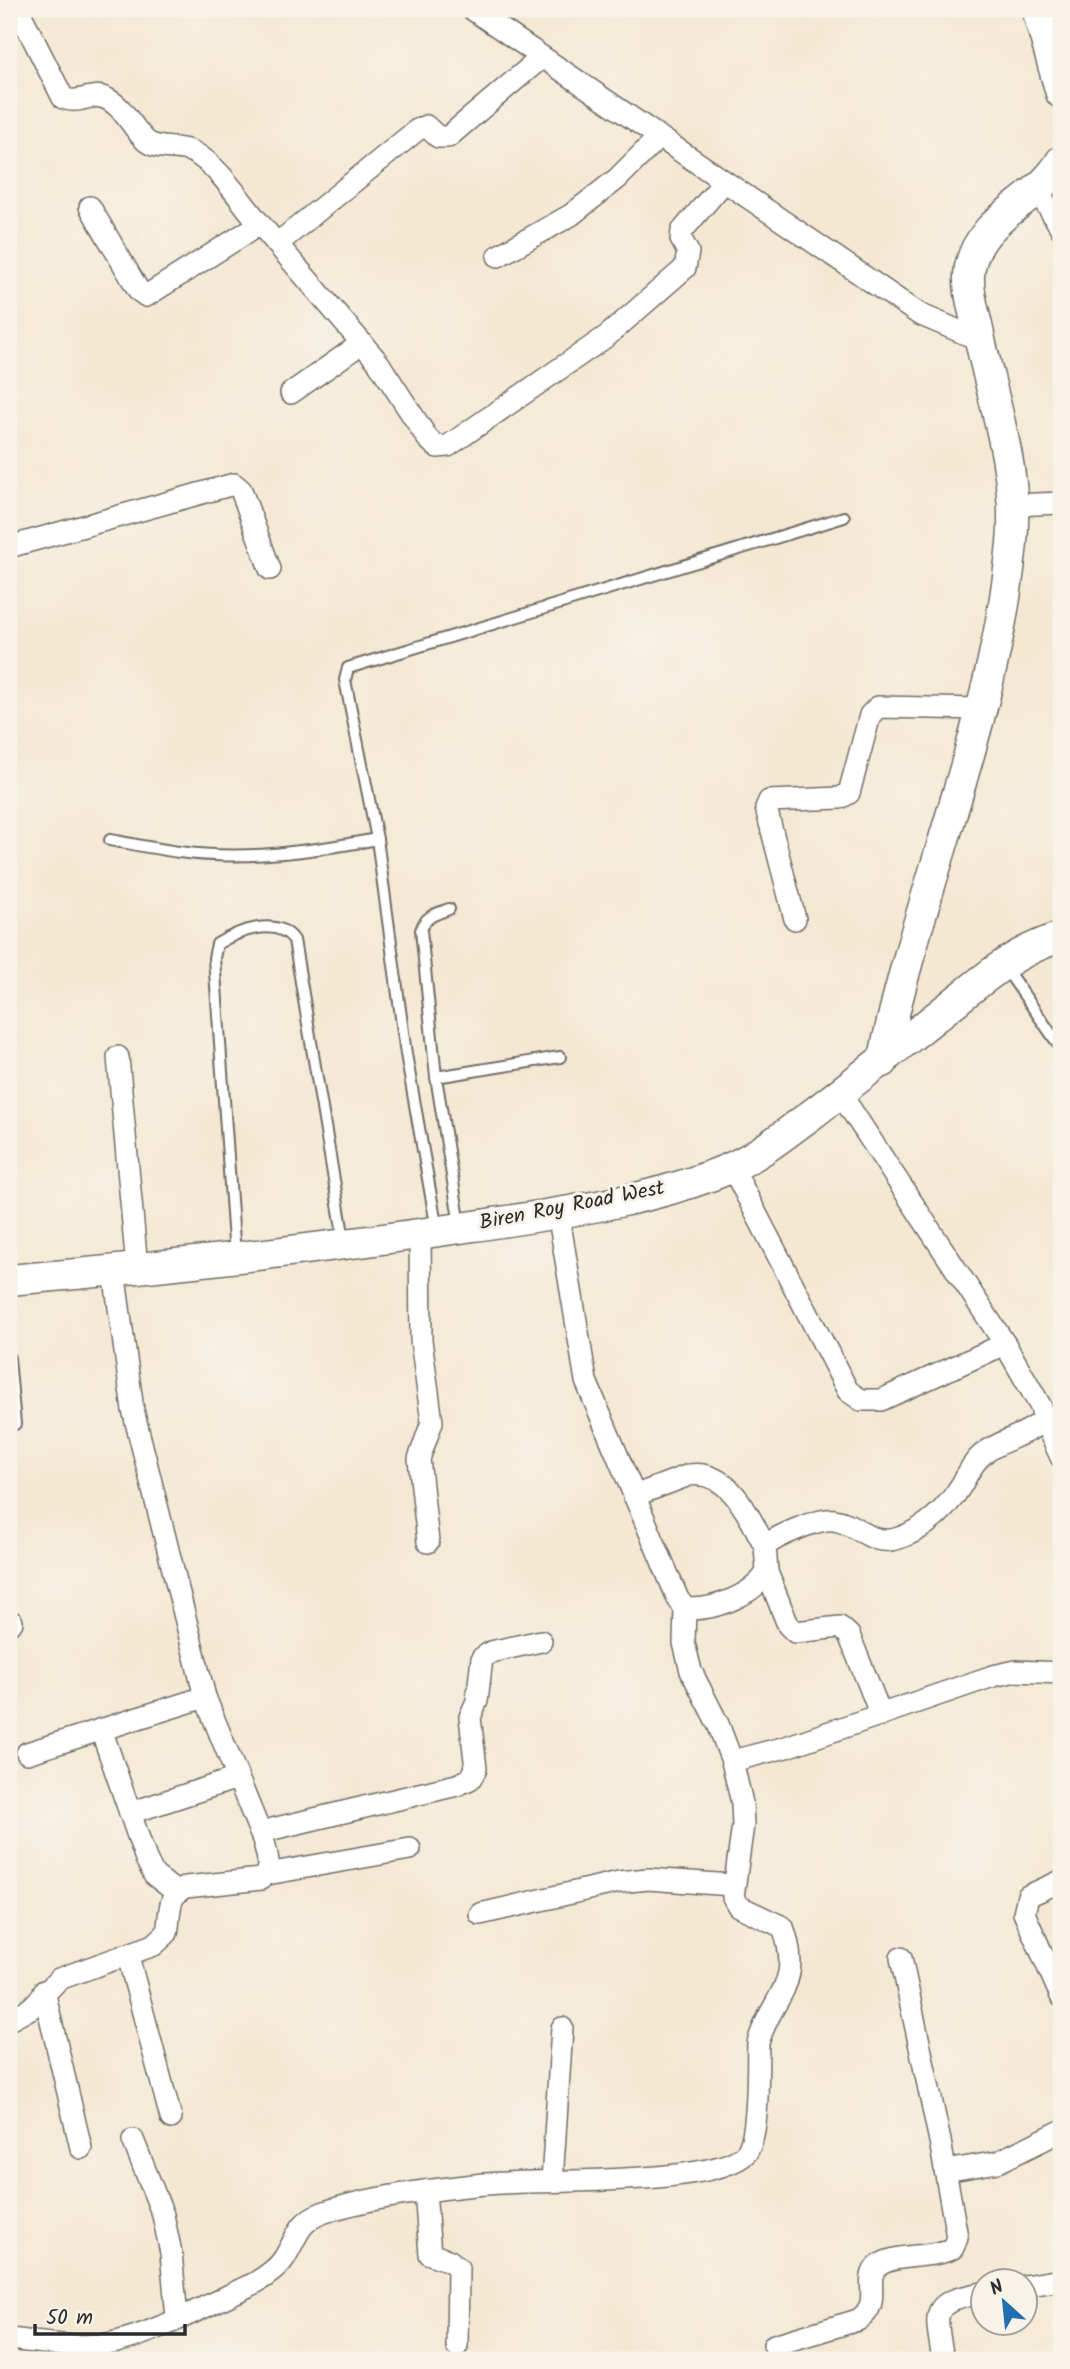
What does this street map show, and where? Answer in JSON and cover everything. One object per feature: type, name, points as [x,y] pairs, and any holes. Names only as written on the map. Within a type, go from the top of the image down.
[{"type":"main road","points":[[1037,9],[1061,93]]},
{"type":"main road","points":[[883,1062],[902,977],[933,883],[983,709],[1002,623],[1012,541],[1010,472],[980,341],[970,269],[979,241],[994,223],[1036,188],[1061,160]]},
{"type":"main road","name":"Biren Roy Road West","points":[[9,1280],[125,1270],[439,1231],[558,1212],[682,1184],[732,1167],[770,1145],[883,1062],[1003,964],[1030,947],[1061,937]]},
{"type":"street","points":[[18,9],[63,98],[74,102],[102,96],[113,102],[147,141],[155,146],[181,148],[204,159],[362,343],[428,439],[437,447],[448,446],[607,336],[685,268],[689,260],[682,231],[724,182]]},
{"type":"street","points":[[472,9],[919,314],[980,341]]},
{"type":"street","points":[[277,244],[416,130],[426,126],[438,137],[448,137],[541,58]]},
{"type":"street","points":[[498,256],[571,215],[617,180],[658,138]]},
{"type":"street","points":[[1036,188],[1061,228]]},
{"type":"street","points":[[90,207],[139,291],[146,296],[260,224]]},
{"type":"street","points":[[291,393],[362,343]]},
{"type":"street","points":[[9,547],[234,484],[241,490],[270,569]]},
{"type":"street","points":[[1013,505],[1061,503]]},
{"type":"street","points":[[795,919],[766,808],[769,801],[840,798],[849,793],[870,715],[878,706],[983,709]]},
{"type":"street","points":[[118,1057],[133,1410],[205,1697],[260,1832],[269,1865],[267,1874]]},
{"type":"street","points":[[840,1093],[1005,1344],[1041,1407],[1061,1457]]},
{"type":"street","points":[[732,1167],[848,1391],[862,1400],[881,1400],[1005,1344]]},
{"type":"street","points":[[9,2339],[74,2346],[103,2345],[177,2318],[272,2273],[284,2259],[296,2232],[305,2220],[324,2212],[425,2191],[552,2181],[668,2176],[728,2164],[746,2154],[753,2137],[758,2043],[762,2029],[788,1984],[790,1964],[783,1927],[772,1919],[738,1906],[733,1897],[732,1885],[743,1825],[742,1802],[732,1761],[718,1724],[691,1671],[684,1643],[685,1608],[586,1381],[558,1212]]},
{"type":"street","points":[[428,1542],[419,1459],[432,1422],[420,1326],[439,1231]]},
{"type":"street","points":[[765,1546],[774,1538],[835,1520],[868,1538],[884,1541],[898,1539],[930,1523],[944,1510],[982,1454],[1033,1430],[1044,1420]]},
{"type":"street","points":[[634,1496],[698,1474],[728,1488],[740,1500],[765,1546],[767,1572],[788,1625],[795,1632],[840,1627],[849,1635],[881,1715]]},
{"type":"street","points":[[685,1608],[713,1605],[751,1591],[767,1572]]},
{"type":"street","points":[[260,1832],[457,1785],[470,1779],[476,1769],[470,1717],[477,1701],[482,1658],[491,1652],[541,1641]]},
{"type":"street","points":[[732,1761],[786,1747],[993,1676],[1016,1671],[1061,1673]]},
{"type":"street","points":[[27,1753],[205,1697]]},
{"type":"street","points":[[101,1729],[154,1875],[176,1892]]},
{"type":"street","points":[[130,1813],[237,1778]]},
{"type":"street","points":[[9,2020],[31,2008],[59,1979],[77,1970],[128,1956],[154,1945],[167,1933],[170,1901],[176,1892],[186,1887],[261,1879],[267,1874],[410,1849]]},
{"type":"street","points":[[480,1914],[619,1882],[648,1879],[732,1885]]},
{"type":"street","points":[[1061,1881],[1028,1896],[1024,1913],[1061,1996]]},
{"type":"street","points":[[128,1956],[170,2118]]},
{"type":"street","points":[[774,2345],[858,2320],[867,2314],[872,2304],[873,2273],[877,2267],[887,2261],[941,2254],[953,2248],[957,2237],[901,1958]]},
{"type":"street","points":[[44,1992],[81,2148]]},
{"type":"street","points":[[552,2181],[562,2028]]},
{"type":"street","points":[[945,2171],[998,2162],[1061,2131]]},
{"type":"street","points":[[133,2140],[163,2215],[171,2253],[177,2318]]},
{"type":"street","points":[[425,2191],[430,2254],[450,2260],[458,2268],[457,2346]]},
{"type":"street","points":[[1038,2284],[1061,2280]]},
{"type":"street","points":[[943,2360],[936,2316],[939,2308],[948,2302],[968,2297]]},
{"type":"lane","points":[[439,1231],[406,1054],[377,839],[345,680],[348,668],[845,517]]},
{"type":"lane","points":[[110,840],[181,853],[213,855],[293,853],[377,839]]},
{"type":"lane","points":[[439,1231],[436,1077],[421,930],[424,921],[431,915],[449,909]]},
{"type":"lane","points":[[235,1256],[214,958],[217,944],[229,936],[274,926],[286,929],[294,940],[344,1243]]},
{"type":"lane","points":[[1003,964],[1061,1048]]},
{"type":"lane","points":[[436,1077],[560,1057]]},
{"type":"lane","points":[[9,1358],[15,1424]]}]
